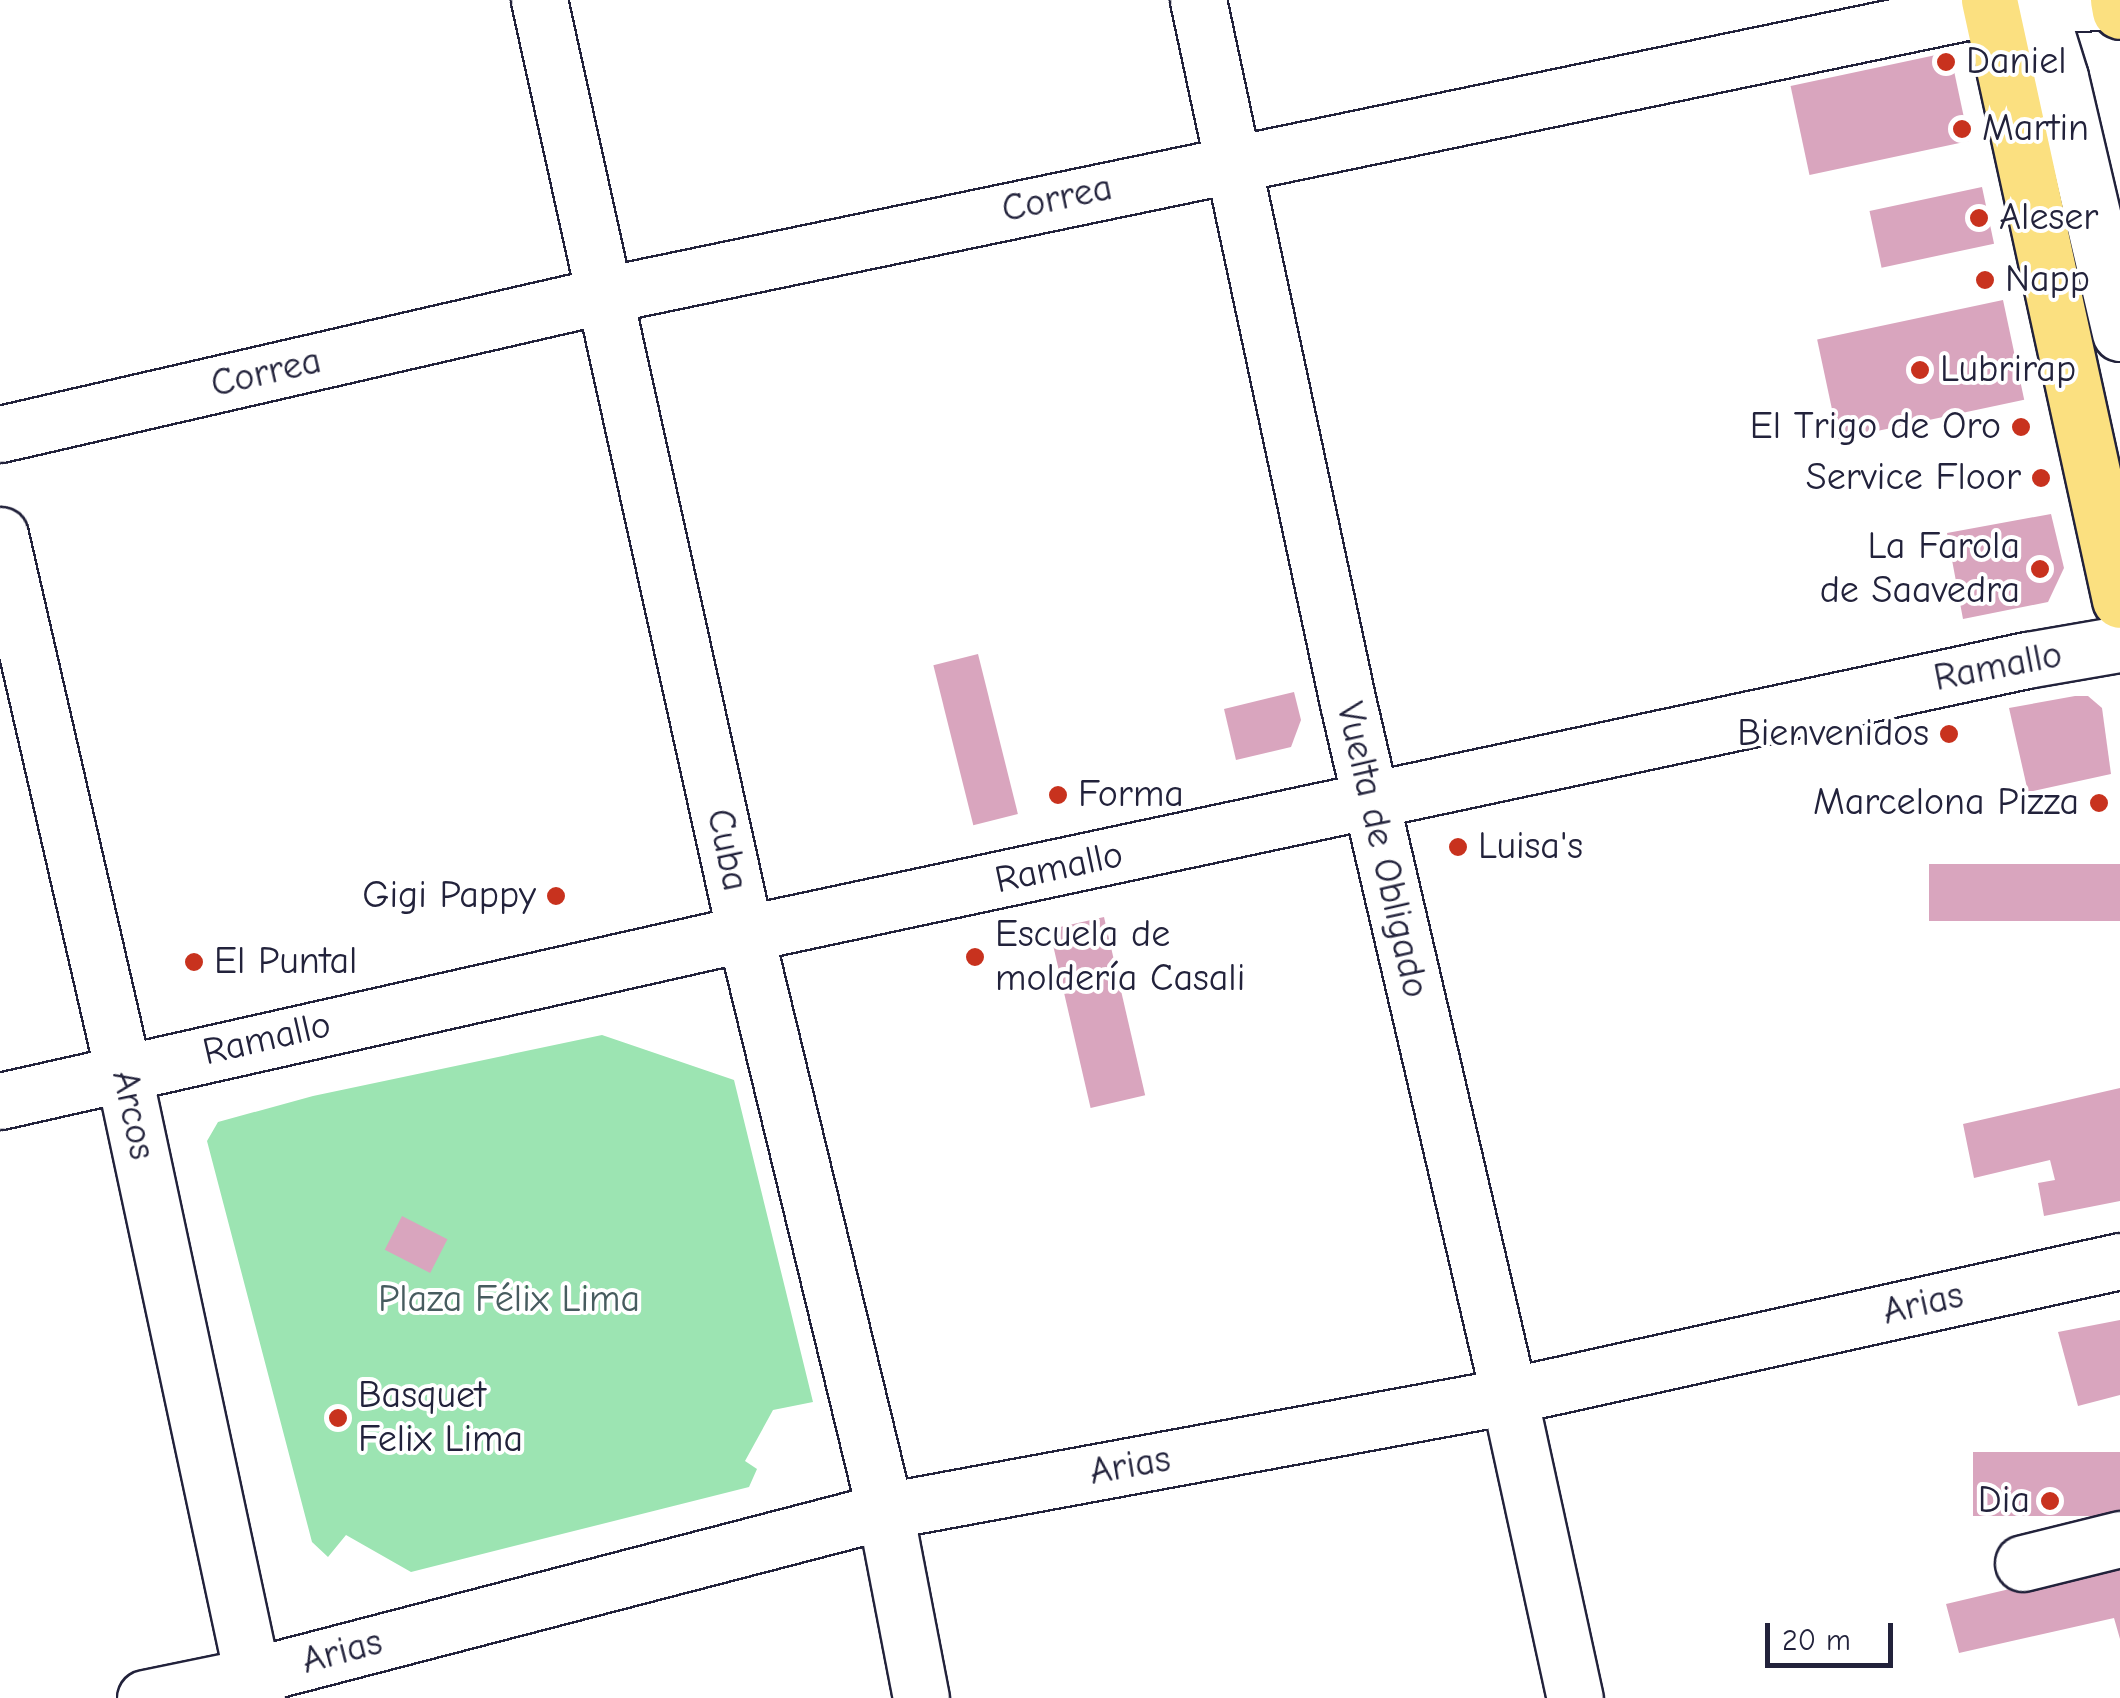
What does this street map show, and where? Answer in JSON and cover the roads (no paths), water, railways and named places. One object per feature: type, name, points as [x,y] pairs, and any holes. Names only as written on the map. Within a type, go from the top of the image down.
[{"type":"main road","points":[[2067,3],[2120,600]]},
{"type":"street","name":"Cuba","points":[[539,0],[745,934],[885,1512],[920,1698]]},
{"type":"street","name":"Vuelta de Obligado","points":[[1198,0],[1370,803],[1510,1396],[1574,1698]]},
{"type":"street","name":"Correa","points":[[0,434],[604,295],[1234,164],[2067,3]]},
{"type":"street","points":[[2067,3],[2095,72],[2120,176]]},
{"type":"street","points":[[2067,3],[2060,77],[2120,333]]},
{"type":"street","name":"Arcos","points":[[0,535],[124,1071],[254,1687]]},
{"type":"street","name":"Ramallo","points":[[0,1100],[745,934],[2007,664],[2120,644]]},
{"type":"street","name":"Arias","points":[[145,1698],[254,1687],[885,1512],[1510,1396],[2120,1260]]},
{"type":"street","points":[[2022,1563],[2120,1539]]},
{"type":"place","name":"Daniel","points":[[1946,62]]},
{"type":"place","name":"Martin","points":[[1962,129]]},
{"type":"place","name":"Aleser","points":[[1979,218]]},
{"type":"place","name":"Napp","points":[[1985,280]]},
{"type":"place","name":"Lubrirap","points":[[1920,370]]},
{"type":"place","name":"El Trigo de Oro","points":[[2021,427]]},
{"type":"place","name":"Service Floor","points":[[2041,478]]},
{"type":"place","name":"La Farola de Saavedra","points":[[2040,569]]},
{"type":"place","name":"Bienvenidos","points":[[1949,734]]},
{"type":"place","name":"Forma","points":[[1058,795]]},
{"type":"place","name":"Marcelona Pizza","points":[[2099,803]]},
{"type":"place","name":"Luisa's","points":[[1458,847]]},
{"type":"place","name":"Gigi Pappy","points":[[556,896]]},
{"type":"place","name":"Escuela de moldería Casali","points":[[975,957]]},
{"type":"place","name":"El Puntal","points":[[194,962]]},
{"type":"place","name":"Basquet Felix Lima","points":[[338,1418]]},
{"type":"place","name":"Dia","points":[[2050,1501]]},
{"type":"park label","name":"Plaza Félix Lima","points":[[509,1300]]}]
